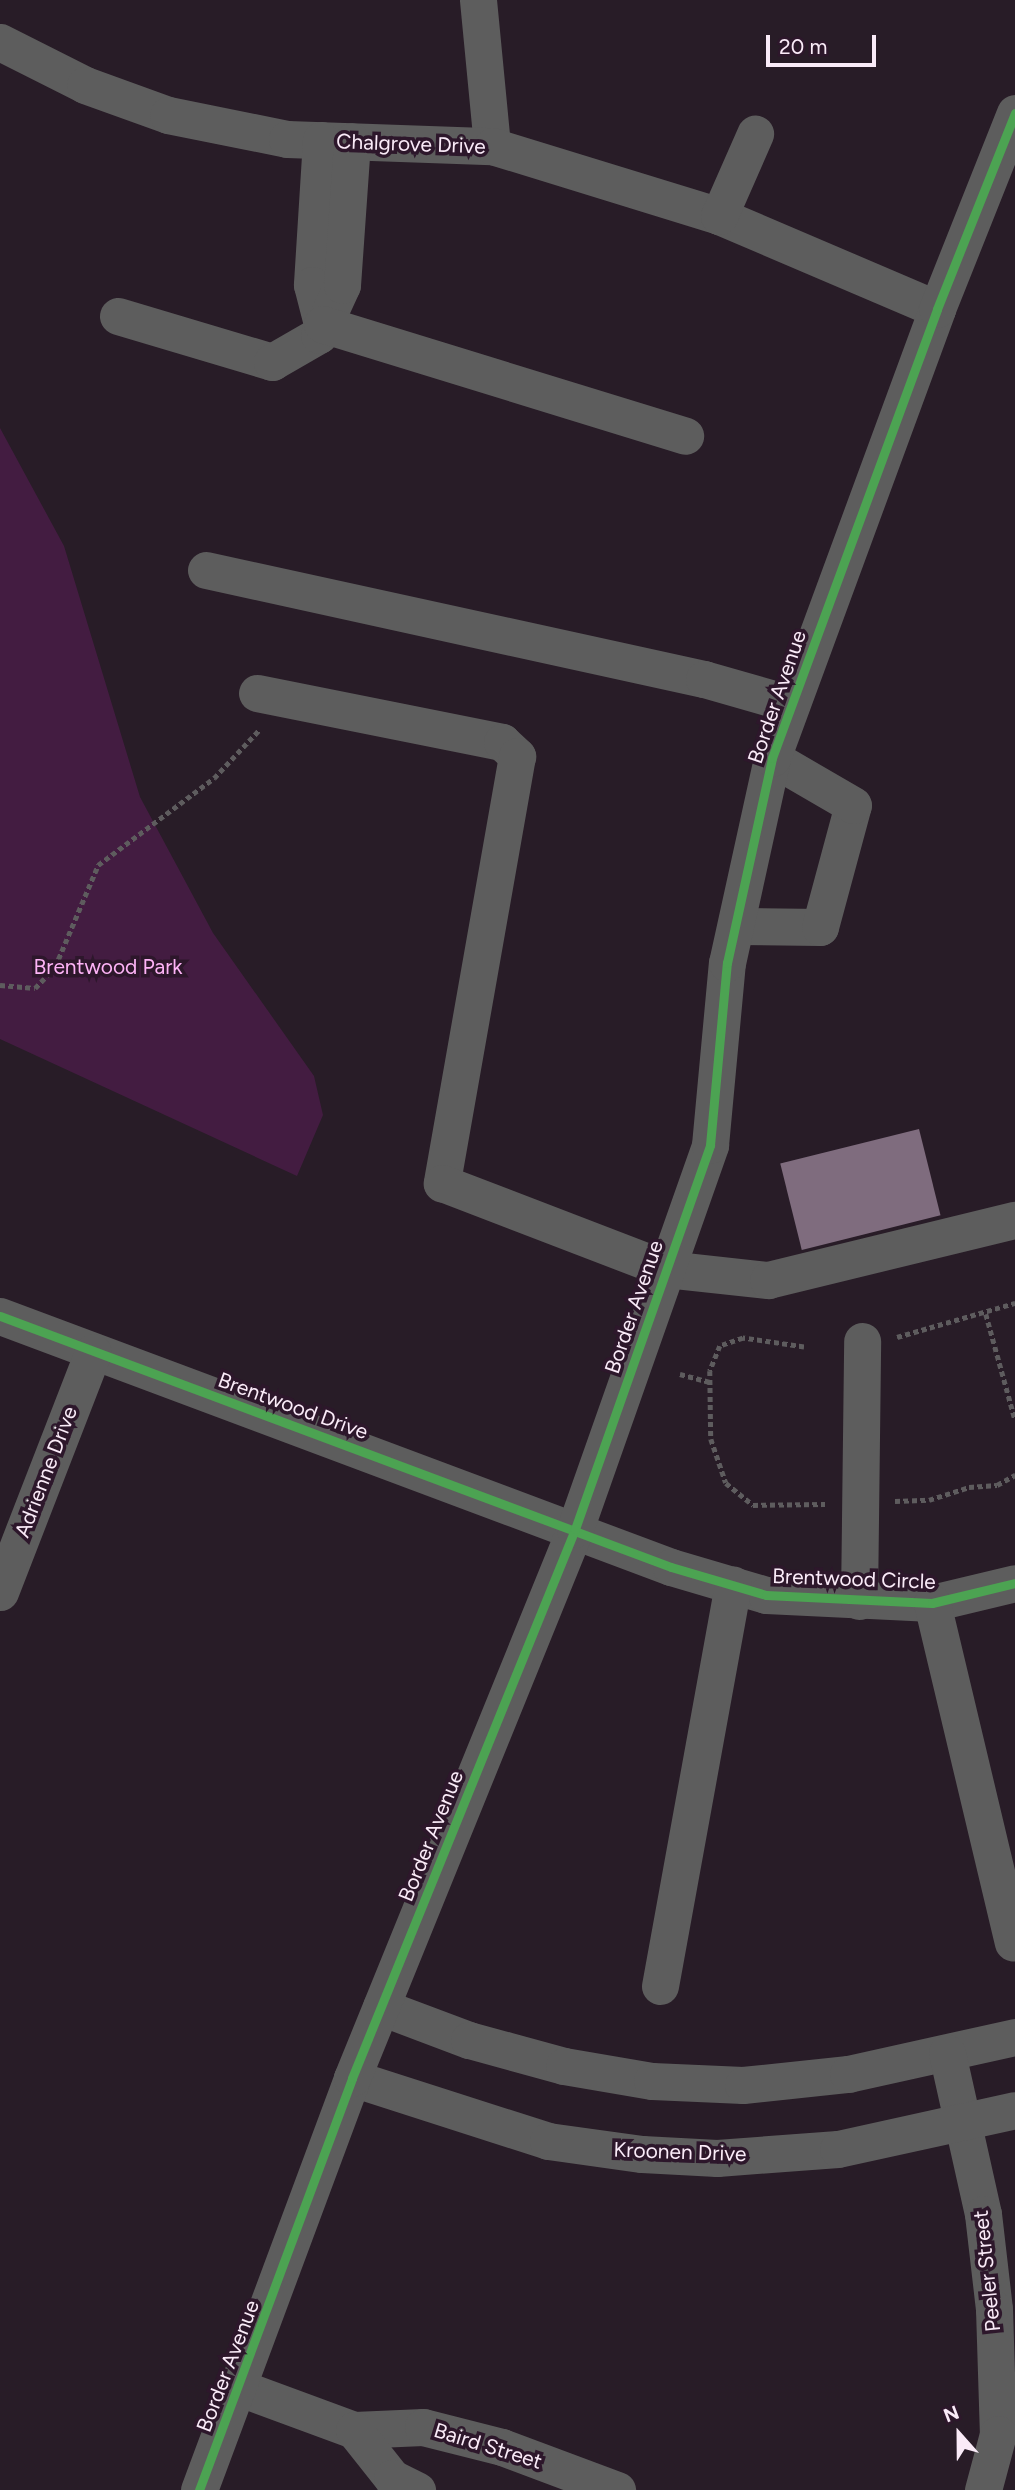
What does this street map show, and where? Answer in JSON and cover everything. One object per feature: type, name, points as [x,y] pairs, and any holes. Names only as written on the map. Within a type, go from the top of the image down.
[{"type":"street","points":[[478,0],[492,145]]},
{"type":"street","name":"Chalgrove Drive","points":[[0,42],[85,85],[168,115],[287,139],[492,145],[719,216],[937,309]]},
{"type":"street","name":"Border Avenue","points":[[199,2490],[240,2388],[352,2078],[575,1529],[710,1145],[727,963],[772,758],[937,309],[1015,113]]},
{"type":"street","points":[[719,216],[755,134]]},
{"type":"street","points":[[118,316],[272,362],[319,335],[322,324],[312,285],[336,140]]},
{"type":"street","points":[[322,324],[685,436]]},
{"type":"street","points":[[206,569],[704,679],[792,704]]},
{"type":"street","points":[[273,696],[502,742],[517,756],[442,1183],[666,1269],[768,1280],[792,1277],[1015,1220]]},
{"type":"street","points":[[736,926],[820,927],[853,805],[772,758]]},
{"type":"street","name":"Brentwood Drive","points":[[0,1316],[575,1529]]},
{"type":"street","points":[[859,1601],[876,1340]]},
{"type":"street","name":"Adrienne Drive","points":[[0,1592],[93,1352]]},
{"type":"street","name":"Brentwood Circle","points":[[575,1529],[765,1595],[932,1603],[1015,1583]]},
{"type":"street","points":[[660,1986],[733,1585]]},
{"type":"street","points":[[932,1603],[1013,1942]]},
{"type":"street","points":[[380,2007],[469,2040],[564,2066],[652,2081],[743,2085],[848,2074],[1015,2037]]},
{"type":"street","name":"Peeler Street","points":[[947,2053],[983,2214],[993,2309],[998,2434],[983,2490]]},
{"type":"street","name":"Kroonen Drive","points":[[352,2078],[548,2141],[642,2154],[717,2158],[838,2149],[1015,2110]]},
{"type":"street","name":"Baird Street","points":[[240,2388],[354,2430],[423,2427],[502,2446],[617,2490]]},
{"type":"street","points":[[354,2430],[392,2478],[417,2490]]},
{"type":"path","points":[[0,985],[35,988],[55,967],[98,865],[214,778],[273,696]]},
{"type":"path","points":[[876,1340],[986,1314],[1015,1303]]},
{"type":"path","points":[[986,1314],[1015,1419]]},
{"type":"path","points":[[804,1347],[730,1340],[713,1355],[710,1382],[711,1439],[726,1483],[753,1505],[829,1504]]},
{"type":"path","points":[[680,1374],[710,1382]]},
{"type":"path","points":[[884,1501],[929,1500],[969,1487],[997,1485],[1015,1475]]},
{"type":"green space","name":"Brentwood Park","points":[[0,428],[64,546],[140,797],[213,933],[314,1076],[323,1115],[297,1176],[0,1039]]},
{"type":"building","points":[[919,1129],[941,1215],[802,1250],[780,1164]]},
{"type":"cycle path","points":[[199,2490],[352,2078],[575,1529],[710,1145],[727,963],[772,758],[937,309],[1015,113]]},
{"type":"cycle path","points":[[0,1316],[671,1567],[766,1595],[932,1603],[1015,1583]]}]
